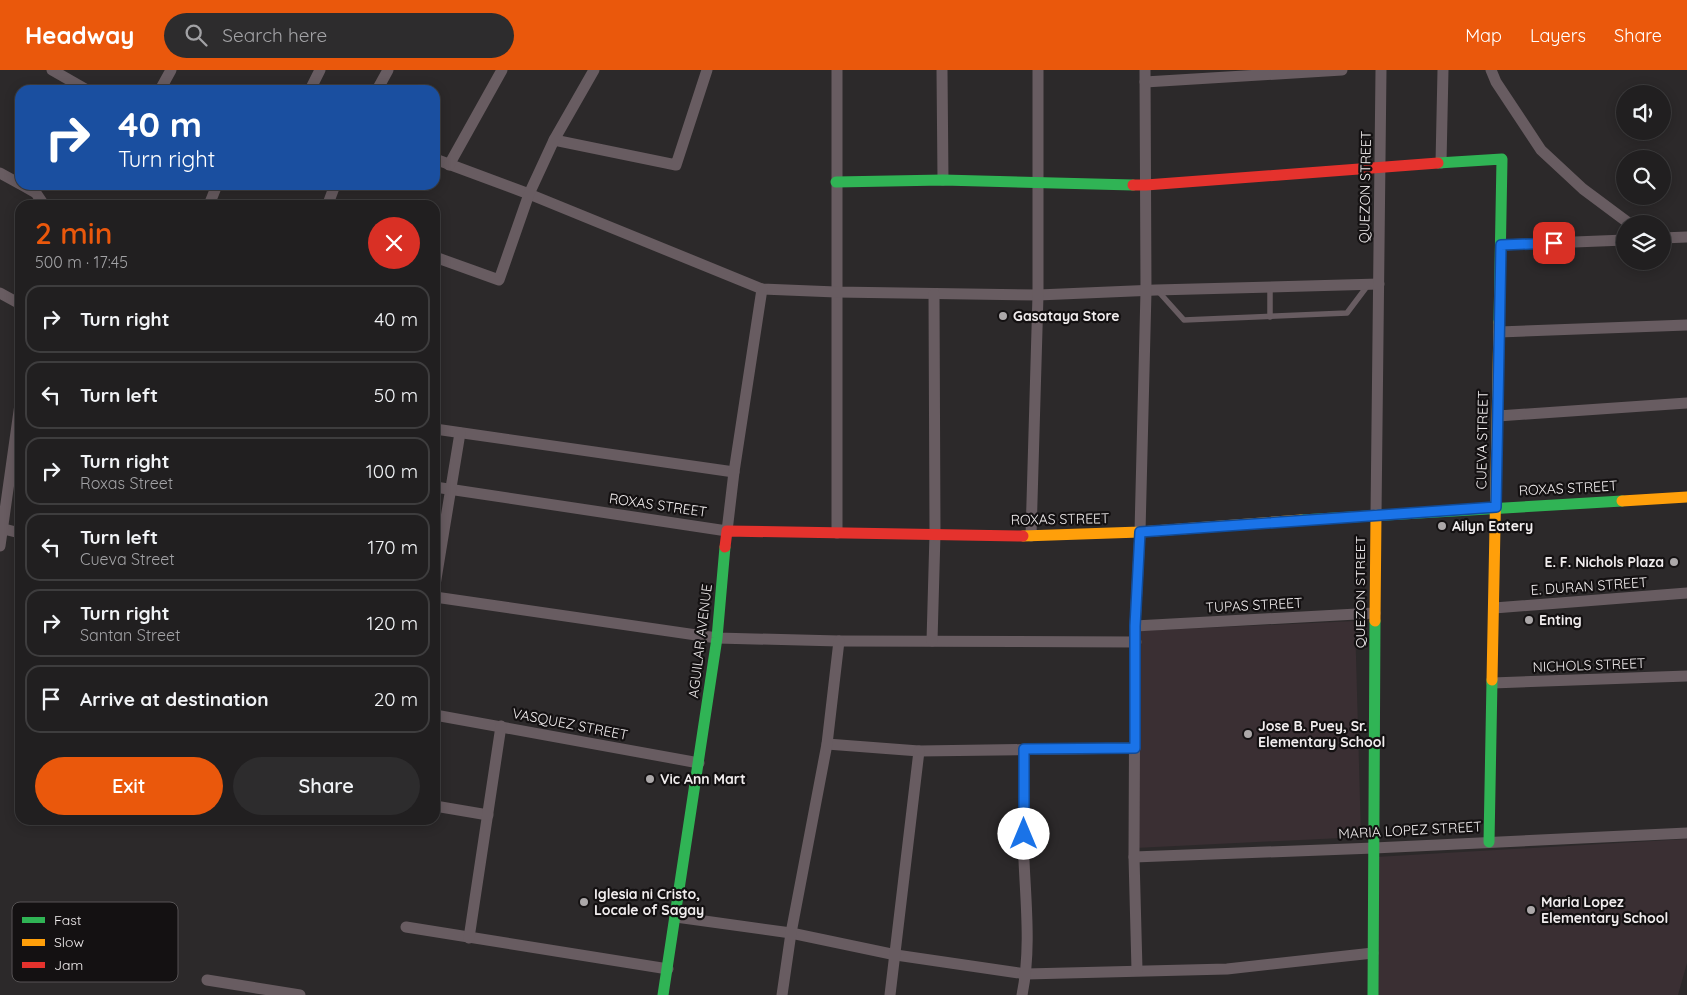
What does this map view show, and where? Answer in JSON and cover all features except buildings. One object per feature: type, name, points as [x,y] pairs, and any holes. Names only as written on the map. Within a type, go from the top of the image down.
[{"type":"street","points":[[54,70],[79,85]]},
{"type":"street","points":[[163,85],[171,70]]},
{"type":"street","points":[[312,85],[320,70]]},
{"type":"street","points":[[380,85],[388,70]]},
{"type":"street","points":[[449,165],[502,70]]},
{"type":"street","points":[[440,259],[499,280],[529,194],[554,140],[594,70]]},
{"type":"street","points":[[554,140],[676,165],[706,70]]},
{"type":"street","points":[[837,70],[837,533]]},
{"type":"street","points":[[942,70],[943,180]]},
{"type":"street","points":[[1031,536],[1038,295],[1038,70]]},
{"type":"street","points":[[1137,970],[1134,857],[1135,626],[1151,290],[1146,185],[1145,70]]},
{"type":"street","points":[[1145,82],[1342,70]]},
{"type":"street","name":"QUEZON STREET","points":[[1373,995],[1376,515],[1373,284],[1380,166],[1381,70]]},
{"type":"street","points":[[836,182],[943,180],[1146,185],[1380,166],[1441,163],[1443,70]]},
{"type":"street","points":[[1491,70],[1496,82],[1541,150],[1583,189],[1618,215]]},
{"type":"street","name":"CUEVA STREET","points":[[1441,163],[1502,160],[1489,842]]},
{"type":"street","points":[[440,161],[529,194],[762,289],[1038,295],[1373,284]]},
{"type":"street","points":[[0,173],[15,182]]},
{"type":"street","points":[[30,190],[36,193],[41,200]]},
{"type":"street","points":[[1671,238],[1687,237]]},
{"type":"street","points":[[1501,245],[1616,240]]},
{"type":"street","name":"AGUILAR AVENUE","points":[[664,995],[699,763],[716,638],[734,472],[762,289]]},
{"type":"street","points":[[0,293],[15,301]]},
{"type":"street","points":[[932,641],[935,534],[934,294]]},
{"type":"street","points":[[1499,332],[1687,325]]},
{"type":"street","points":[[1498,416],[1687,403]]},
{"type":"street","points":[[440,429],[734,472]]},
{"type":"street","points":[[440,555],[460,433]]},
{"type":"street","points":[[0,546],[15,439]]},
{"type":"street","name":"ROXAS STREET","points":[[440,488],[728,531],[1031,536],[1140,532],[1496,507],[1687,497]]},
{"type":"street","points":[[2,529],[15,532]]},
{"type":"street","name":"E. DURAN STREET","points":[[1494,608],[1687,593]]},
{"type":"street","points":[[440,598],[716,638],[839,641],[1136,642]]},
{"type":"street","name":"TUPAS STREET","points":[[1135,626],[1374,613]]},
{"type":"street","points":[[782,995],[791,933],[826,744],[839,641]]},
{"type":"street","name":"NICHOLS STREET","points":[[1492,683],[1687,676]]},
{"type":"street","name":"VASQUEZ STREET","points":[[440,715],[699,763]]},
{"type":"street","points":[[469,938],[501,726]]},
{"type":"street","points":[[826,744],[919,751],[1135,748]]},
{"type":"street","points":[[1022,995],[1026,974],[1024,749]]},
{"type":"street","points":[[890,995],[919,751]]},
{"type":"street","points":[[440,807],[488,815]]},
{"type":"street","name":"MARIA LOPEZ STREET","points":[[1134,857],[1687,833]]},
{"type":"street","points":[[676,917],[791,933],[896,955],[1026,974],[1226,969],[1373,953]]},
{"type":"street","points":[[406,927],[668,969]]},
{"type":"street","points":[[207,980],[300,995]]},
{"type":"lane","points":[[1151,290],[1184,320],[1346,314],[1373,284]]},
{"type":"lane","points":[[1270,287],[1270,317]]},
{"type":"shaded area","name":"Jose B. Puey, Sr. Elementary School","points":[[1355,621],[1361,837],[1135,848],[1139,631]]},
{"type":"shaded area","name":"Maria Lopez Elementary School","points":[[1687,839],[1687,963],[1678,995],[1375,995],[1376,857]]},
{"type":"traffic: fast","points":[[1438,163],[1502,159],[1499,322]]},
{"type":"traffic: fast","points":[[836,182],[943,180],[1133,185]]},
{"type":"traffic: fast","points":[[1301,520],[1622,501]]},
{"type":"traffic: fast","points":[[663,995],[717,638],[725,547]]},
{"type":"traffic: fast","points":[[1373,995],[1375,621]]},
{"type":"traffic: fast","points":[[1489,842],[1492,680]]},
{"type":"traffic: slow","points":[[1492,680],[1499,322]]},
{"type":"traffic: slow","points":[[1622,501],[1687,497]]},
{"type":"traffic: slow","points":[[1375,621],[1376,515]]},
{"type":"traffic: slow","points":[[1023,536],[1140,532],[1301,520]]},
{"type":"traffic: jam","points":[[1133,185],[1438,163]]},
{"type":"traffic: jam","points":[[725,547],[727,531],[1023,536]]},
{"type":"place","name":"Gasataya Store","points":[[1003,316]]},
{"type":"place","name":"Ailyn Eatery","points":[[1442,526]]},
{"type":"place","name":"E. F. Nichols Plaza","points":[[1674,562]]},
{"type":"place","name":"Enting","points":[[1529,620]]},
{"type":"place","name":"Jose B. Puey, Sr. Elementary School","points":[[1248,734]]},
{"type":"place","name":"Vic Ann Mart","points":[[650,779]]},
{"type":"place","name":"Iglesia ni Cristo, Locale of Sagay","points":[[584,902]]},
{"type":"place","name":"Maria Lopez Elementary School","points":[[1531,910]]},
{"type":"route","points":[[1024,834],[1024,749],[1135,748],[1135,626],[1140,532],[1496,507],[1501,245],[1554,243]]}]
